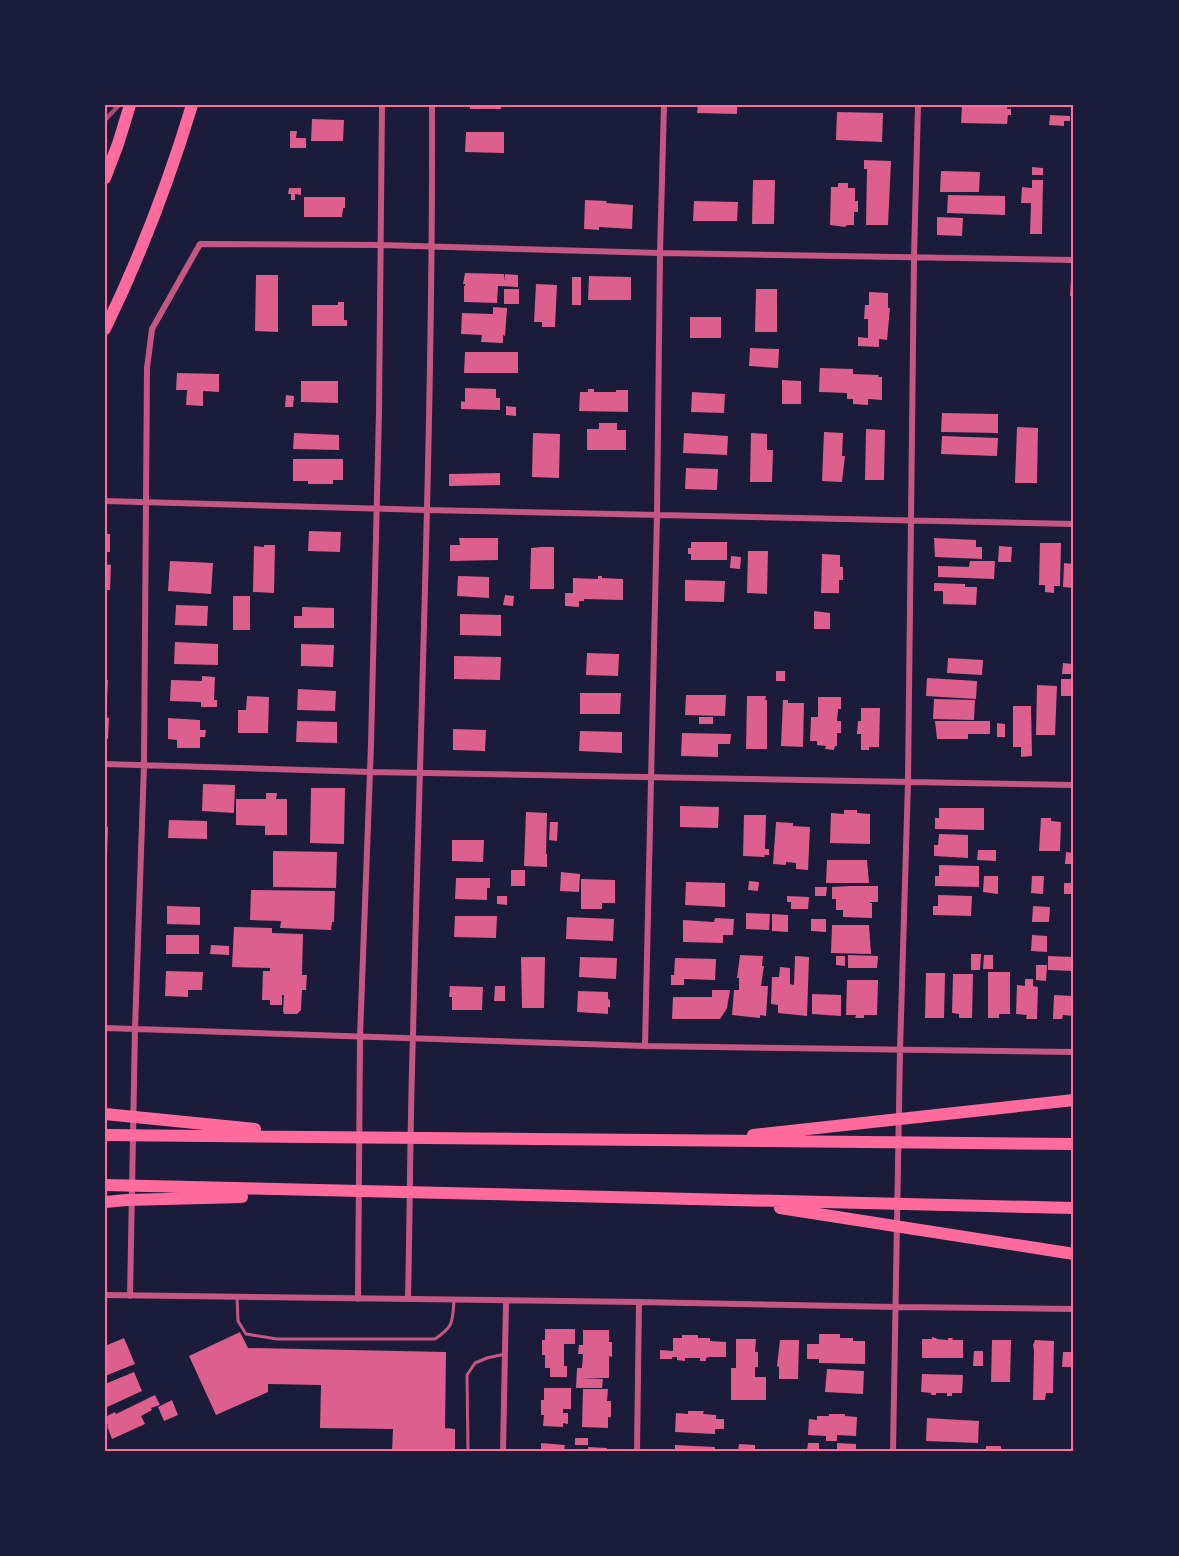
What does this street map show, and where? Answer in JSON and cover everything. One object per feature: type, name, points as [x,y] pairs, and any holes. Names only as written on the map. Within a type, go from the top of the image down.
[{"type":"highway","points":[[105,178],[130,105]]},
{"type":"highway","points":[[105,329],[164,189],[192,105]]},
{"type":"highway","points":[[694,1142],[1074,1100]]},
{"type":"highway","points":[[105,1114],[331,1137]]},
{"type":"highway","points":[[105,1135],[1074,1144]]},
{"type":"highway","points":[[105,1185],[1074,1208]]},
{"type":"highway","points":[[105,1202],[384,1193]]},
{"type":"highway","points":[[734,1201],[1074,1254]]},
{"type":"street","points":[[358,1299],[360,1036],[370,772],[379,412],[382,105]]},
{"type":"street","points":[[408,1299],[412,1039],[427,510],[432,105]]},
{"type":"street","points":[[645,1046],[664,105]]},
{"type":"street","points":[[893,1451],[900,1050],[908,782],[918,105]]},
{"type":"street","points":[[130,1296],[135,1029],[144,765],[147,368],[152,329],[200,244],[380,245],[660,253],[1074,260]]},
{"type":"street","points":[[105,501],[1074,524]]},
{"type":"street","points":[[105,764],[370,772],[1074,785]]},
{"type":"street","points":[[105,1028],[645,1046],[1074,1052]]},
{"type":"street","points":[[105,1295],[1074,1309]]},
{"type":"street","points":[[503,1451],[506,1301]]},
{"type":"street","points":[[637,1451],[639,1302]]},
{"type":"lane","points":[[237,1297],[237,1321],[246,1334],[277,1339],[435,1339],[447,1330],[452,1321],[454,1300]]},
{"type":"lane","points":[[468,1451],[467,1376],[475,1363],[505,1354]]},
{"type":"building","points":[[470,105],[501,105],[501,109],[470,109]]},
{"type":"building","points":[[698,105],[737,105],[737,114],[697,113]]},
{"type":"building","points":[[962,105],[1008,105],[1007,109],[1011,109],[1011,115],[1008,115],[1007,124],[961,123]]},
{"type":"building","points":[[837,112],[883,113],[882,142],[836,140]]},
{"type":"building","points":[[1050,115],[1070,116],[1070,121],[1064,121],[1064,126],[1049,125]]},
{"type":"building","points":[[312,119],[344,120],[343,141],[311,141]]},
{"type":"building","points":[[290,131],[297,131],[296,138],[306,138],[306,148],[290,148]]},
{"type":"building","points":[[466,132],[504,132],[504,153],[465,152]]},
{"type":"building","points":[[864,160],[891,161],[888,225],[866,225],[867,169],[864,169]]},
{"type":"building","points":[[1032,167],[1043,168],[1043,175],[1032,175]]},
{"type":"building","points":[[941,171],[980,172],[979,192],[940,192]]},
{"type":"building","points":[[753,180],[775,180],[774,224],[752,224]]},
{"type":"building","points":[[1032,180],[1043,180],[1042,234],[1030,234],[1031,203],[1021,203],[1022,187],[1032,188]]},
{"type":"building","points":[[838,183],[848,183],[848,188],[855,188],[858,212],[854,212],[854,225],[845,227],[830,225],[831,187],[838,187]]},
{"type":"building","points":[[289,188],[301,188],[301,195],[295,194],[295,200],[291,200],[291,194],[288,194]]},
{"type":"building","points":[[948,195],[1005,196],[1005,215],[947,213]]},
{"type":"building","points":[[304,197],[345,197],[342,217],[304,217]]},
{"type":"building","points":[[585,200],[633,205],[632,229],[599,227],[599,230],[584,229]]},
{"type":"building","points":[[694,201],[738,202],[737,221],[693,221]]},
{"type":"building","points":[[937,217],[963,218],[962,236],[937,235]]},
{"type":"building","points":[[465,273],[504,274],[504,281],[505,274],[518,275],[518,287],[498,286],[497,303],[464,302]]},
{"type":"building","points":[[256,275],[278,275],[278,332],[255,331]]},
{"type":"building","points":[[589,276],[631,277],[631,300],[588,300]]},
{"type":"building","points":[[572,277],[581,277],[581,305],[572,305]]},
{"type":"building","points":[[1071,279],[1074,279],[1074,296],[1070,296]]},
{"type":"building","points":[[536,284],[557,285],[555,327],[542,327],[542,322],[534,322]]},
{"type":"building","points":[[504,289],[519,289],[519,304],[504,304]]},
{"type":"building","points":[[756,289],[777,289],[777,332],[755,332]]},
{"type":"building","points":[[869,292],[888,293],[888,308],[890,308],[887,340],[879,339],[879,347],[858,346],[858,337],[868,338],[868,319],[864,319],[865,305],[869,305]]},
{"type":"building","points":[[338,302],[344,302],[344,320],[347,320],[347,326],[312,326],[312,305],[338,305]]},
{"type":"building","points":[[493,307],[507,308],[503,343],[481,342],[482,335],[461,334],[462,313],[493,314]]},
{"type":"building","points":[[690,317],[721,317],[721,338],[690,338]]},
{"type":"building","points":[[750,348],[779,349],[778,368],[749,366]]},
{"type":"building","points":[[465,352],[518,352],[518,373],[464,373]]},
{"type":"building","points":[[820,368],[853,369],[853,374],[879,375],[878,377],[882,377],[882,400],[868,399],[868,405],[853,404],[853,399],[847,399],[847,393],[819,392]]},
{"type":"building","points":[[177,373],[219,374],[219,392],[203,391],[203,406],[186,405],[187,390],[176,390]]},
{"type":"building","points":[[782,380],[801,381],[801,404],[782,404]]},
{"type":"building","points":[[301,381],[338,381],[338,403],[301,402]]},
{"type":"building","points":[[465,388],[496,389],[496,398],[500,398],[500,410],[461,409],[461,401],[465,402]]},
{"type":"building","points":[[588,389],[594,389],[594,392],[628,390],[628,412],[579,411],[580,392],[588,392]]},
{"type":"building","points":[[692,392],[725,394],[724,413],[691,412]]},
{"type":"building","points":[[286,395],[294,396],[293,407],[285,407]]},
{"type":"building","points":[[506,406],[516,407],[516,416],[506,415]]},
{"type":"building","points":[[942,413],[998,414],[998,433],[941,432]]},
{"type":"building","points":[[599,423],[617,423],[617,430],[626,430],[626,450],[587,450],[587,429],[599,429]]},
{"type":"building","points":[[1017,427],[1038,428],[1037,483],[1015,483]]},
{"type":"building","points":[[866,429],[885,430],[884,480],[865,480]]},
{"type":"building","points":[[824,432],[843,433],[842,456],[845,456],[842,482],[822,481]]},
{"type":"building","points":[[294,433],[339,435],[339,450],[293,449]]},
{"type":"building","points":[[533,433],[560,434],[559,478],[532,477]]},
{"type":"building","points":[[684,433],[728,436],[727,455],[683,453]]},
{"type":"building","points":[[751,433],[767,434],[767,450],[773,450],[772,482],[750,482]]},
{"type":"building","points":[[942,436],[998,438],[997,456],[941,454]]},
{"type":"building","points":[[293,459],[343,459],[343,480],[333,480],[333,484],[308,484],[308,481],[293,481]]},
{"type":"building","points":[[686,468],[718,469],[717,490],[685,489]]},
{"type":"building","points":[[500,473],[500,485],[449,486],[449,474]]},
{"type":"building","points":[[309,531],[341,532],[340,552],[308,551]]},
{"type":"building","points":[[105,534],[110,534],[110,552],[105,552]]},
{"type":"building","points":[[459,538],[498,538],[498,560],[450,561],[450,545],[460,545]]},
{"type":"building","points":[[934,538],[976,540],[976,547],[982,547],[982,559],[935,557]]},
{"type":"building","points":[[691,542],[727,542],[727,560],[691,560],[688,548],[691,548]]},
{"type":"building","points":[[1040,543],[1061,543],[1060,586],[1054,586],[1054,593],[1045,592],[1045,585],[1039,585]]},
{"type":"building","points":[[264,545],[275,545],[274,593],[253,592],[254,546],[264,547]]},
{"type":"building","points":[[999,546],[1012,547],[1011,562],[998,562]]},
{"type":"building","points":[[554,547],[554,589],[530,589],[531,548]]},
{"type":"building","points":[[748,551],[768,551],[767,594],[747,593]]},
{"type":"building","points":[[822,554],[840,555],[843,580],[839,580],[839,593],[821,593]]},
{"type":"building","points":[[731,556],[741,557],[740,569],[730,568]]},
{"type":"building","points":[[170,561],[213,563],[211,594],[168,591]]},
{"type":"building","points":[[970,561],[995,561],[994,579],[938,577],[938,566],[969,567]]},
{"type":"building","points":[[1064,563],[1074,564],[1074,588],[1063,587]]},
{"type":"building","points":[[105,564],[111,565],[110,590],[105,590]]},
{"type":"building","points":[[458,576],[489,577],[489,598],[457,596]]},
{"type":"building","points":[[598,576],[623,579],[623,600],[584,599],[584,601],[579,601],[579,607],[565,606],[565,593],[573,593],[573,578],[598,579]]},
{"type":"building","points":[[685,580],[725,581],[724,602],[685,601]]},
{"type":"building","points":[[934,583],[965,584],[965,587],[977,587],[976,605],[943,604],[943,591],[934,591]]},
{"type":"building","points":[[505,595],[514,596],[513,606],[503,605]]},
{"type":"building","points":[[233,596],[250,596],[250,630],[233,630]]},
{"type":"building","points":[[176,605],[208,606],[207,626],[175,625]]},
{"type":"building","points":[[302,607],[334,608],[334,628],[294,628],[294,616],[302,616]]},
{"type":"building","points":[[814,611],[830,613],[830,629],[814,629]]},
{"type":"building","points":[[460,614],[501,615],[501,636],[460,635]]},
{"type":"building","points":[[175,642],[218,644],[218,665],[174,664]]},
{"type":"building","points":[[301,644],[334,645],[333,667],[301,666]]},
{"type":"building","points":[[587,653],[619,654],[618,676],[586,675]]},
{"type":"building","points":[[454,656],[501,657],[500,680],[454,679]]},
{"type":"building","points":[[948,658],[983,660],[982,675],[947,673]]},
{"type":"building","points":[[1063,663],[1072,664],[1071,674],[1062,674]]},
{"type":"building","points":[[776,671],[785,671],[785,681],[776,681]]},
{"type":"building","points":[[202,676],[215,677],[214,700],[217,700],[217,707],[201,707],[201,702],[170,701],[171,680],[202,681]]},
{"type":"building","points":[[927,678],[977,681],[976,699],[926,696]]},
{"type":"building","points":[[1061,679],[1072,679],[1072,696],[1061,696]]},
{"type":"building","points":[[105,680],[108,680],[107,701],[105,701]]},
{"type":"building","points":[[1037,685],[1057,686],[1055,735],[1036,735]]},
{"type":"building","points":[[298,689],[336,691],[335,711],[297,710]]},
{"type":"building","points":[[580,693],[621,693],[620,714],[580,714]]},
{"type":"building","points":[[686,695],[726,695],[725,716],[685,715]]},
{"type":"building","points":[[247,696],[269,697],[268,733],[238,733],[238,710],[246,710]]},
{"type":"building","points":[[747,696],[766,696],[767,749],[746,749]]},
{"type":"building","points":[[818,697],[841,697],[841,709],[838,709],[837,721],[841,721],[841,733],[837,733],[837,746],[834,750],[817,745],[817,741],[810,741],[811,717],[818,717]]},
{"type":"building","points":[[934,699],[975,700],[974,720],[933,719]]},
{"type":"building","points":[[783,700],[788,700],[788,703],[804,703],[803,747],[781,746]]},
{"type":"building","points":[[1013,706],[1031,706],[1032,756],[1021,757],[1021,747],[1013,747]]},
{"type":"building","points":[[861,708],[880,708],[879,747],[861,750],[861,734],[857,734],[858,721],[861,721]]},
{"type":"building","points":[[105,717],[109,718],[108,739],[105,739]]},
{"type":"building","points":[[699,717],[713,717],[713,724],[699,724]]},
{"type":"building","points":[[168,718],[200,720],[200,730],[206,730],[205,737],[200,737],[200,748],[177,748],[177,740],[168,739]]},
{"type":"building","points":[[297,721],[337,722],[337,743],[296,742]]},
{"type":"building","points":[[935,721],[990,721],[990,734],[968,734],[968,739],[937,739]]},
{"type":"building","points":[[997,723],[1005,724],[1005,737],[997,737]]},
{"type":"building","points":[[453,729],[486,730],[485,751],[453,750]]},
{"type":"building","points":[[580,731],[622,732],[622,753],[579,751]]},
{"type":"building","points":[[682,733],[731,734],[730,744],[718,744],[718,757],[681,756]]},
{"type":"building","points":[[203,784],[235,785],[234,813],[202,811]]},
{"type":"building","points":[[311,788],[345,788],[344,844],[310,843]]},
{"type":"building","points":[[266,793],[277,793],[276,799],[287,799],[287,835],[265,835],[265,826],[236,825],[236,799],[266,799]]},
{"type":"building","points":[[680,806],[719,807],[718,828],[680,827]]},
{"type":"building","points":[[939,808],[984,808],[984,830],[935,829],[935,818],[939,818]]},
{"type":"building","points":[[844,810],[857,810],[857,813],[870,814],[870,844],[830,843],[831,813],[844,814]]},
{"type":"building","points":[[526,812],[547,813],[547,867],[524,866]]},
{"type":"building","points":[[744,815],[766,815],[765,849],[769,849],[769,855],[764,855],[765,857],[743,856]]},
{"type":"building","points":[[1041,818],[1051,818],[1051,821],[1061,822],[1060,851],[1039,851]]},
{"type":"building","points":[[169,820],[207,821],[207,839],[168,838]]},
{"type":"building","points":[[550,822],[558,822],[557,841],[549,840]]},
{"type":"building","points":[[776,822],[810,827],[808,870],[796,869],[796,863],[773,864]]},
{"type":"building","points":[[105,827],[108,827],[107,856],[105,856]]},
{"type":"building","points":[[939,834],[968,835],[968,858],[934,856],[934,845],[938,845]]},
{"type":"building","points":[[452,840],[484,840],[483,862],[452,861]]},
{"type":"building","points":[[978,850],[996,850],[996,861],[977,860]]},
{"type":"building","points":[[273,851],[337,852],[336,888],[273,887]]},
{"type":"building","points":[[1066,852],[1074,853],[1074,864],[1065,864]]},
{"type":"building","points":[[827,860],[867,860],[869,883],[826,883]]},
{"type":"building","points":[[939,865],[979,866],[979,887],[935,886],[935,876],[939,876]]},
{"type":"building","points":[[511,870],[525,870],[525,886],[511,886]]},
{"type":"building","points":[[561,872],[580,874],[579,892],[560,891]]},
{"type":"building","points":[[984,876],[998,876],[998,894],[983,892]]},
{"type":"building","points":[[1032,876],[1044,876],[1043,894],[1031,893]]},
{"type":"building","points":[[456,878],[490,878],[487,900],[455,899]]},
{"type":"building","points":[[581,879],[615,880],[615,903],[602,903],[602,909],[581,909]]},
{"type":"building","points":[[749,881],[759,882],[758,891],[748,890]]},
{"type":"building","points":[[686,882],[725,883],[725,907],[685,905]]},
{"type":"building","points":[[1064,883],[1074,883],[1074,894],[1064,894]]},
{"type":"building","points":[[878,886],[878,902],[870,902],[872,903],[872,918],[843,917],[843,910],[836,910],[836,899],[832,899],[832,887]]},
{"type":"building","points":[[815,887],[827,887],[826,896],[815,896]]},
{"type":"building","points":[[251,890],[335,891],[334,922],[332,922],[331,930],[280,928],[281,921],[250,920]]},
{"type":"building","points":[[938,895],[972,896],[971,916],[933,915],[933,906],[938,906]]},
{"type":"building","points":[[497,896],[507,896],[507,905],[497,904]]},
{"type":"building","points":[[787,896],[809,897],[808,909],[791,909],[791,902],[787,902]]},
{"type":"building","points":[[167,906],[200,907],[200,925],[167,924]]},
{"type":"building","points":[[1033,906],[1050,907],[1049,922],[1032,922]]},
{"type":"building","points":[[746,913],[770,914],[769,930],[746,929]]},
{"type":"building","points":[[772,914],[788,915],[788,932],[772,931]]},
{"type":"building","points":[[455,916],[497,916],[496,938],[454,937]]},
{"type":"building","points":[[567,917],[614,919],[613,941],[566,939]]},
{"type":"building","points":[[715,918],[734,919],[733,935],[723,935],[723,943],[683,942],[683,920],[714,922]]},
{"type":"building","points":[[811,919],[826,919],[826,932],[811,931]]},
{"type":"building","points":[[832,925],[869,925],[871,954],[831,953]]},
{"type":"building","points":[[234,927],[272,928],[272,933],[303,934],[302,975],[307,975],[306,990],[302,990],[301,1010],[297,1014],[284,1014],[284,995],[282,995],[282,1005],[270,1005],[270,1000],[262,1000],[263,971],[270,971],[270,968],[232,967]]},
{"type":"building","points":[[166,935],[199,935],[199,954],[166,954]]},
{"type":"building","points":[[1032,935],[1047,936],[1047,952],[1031,951]]},
{"type":"building","points":[[211,945],[229,946],[229,955],[210,954]]},
{"type":"building","points":[[971,954],[981,954],[980,970],[971,970]]},
{"type":"building","points":[[740,955],[763,956],[761,986],[768,986],[766,1016],[760,1015],[760,1018],[732,1015],[734,990],[739,990],[739,978],[737,978]]},
{"type":"building","points":[[848,955],[878,956],[877,968],[848,968]]},
{"type":"building","points":[[984,955],[993,955],[993,969],[983,969]]},
{"type":"building","points":[[795,956],[809,957],[807,1016],[778,1013],[778,1005],[771,1004],[772,977],[779,977],[780,967],[790,968],[790,984],[794,985]]},
{"type":"building","points":[[836,956],[845,956],[845,966],[836,965]]},
{"type":"building","points":[[1048,956],[1074,957],[1074,971],[1048,970]]},
{"type":"building","points":[[521,957],[545,957],[544,1008],[522,1008]]},
{"type":"building","points":[[580,957],[617,958],[616,979],[579,977]]},
{"type":"building","points":[[675,958],[716,959],[715,980],[684,979],[684,985],[671,985]]},
{"type":"building","points":[[1036,965],[1047,965],[1046,981],[1036,980]]},
{"type":"building","points":[[166,971],[203,972],[202,990],[188,990],[188,997],[165,996]]},
{"type":"building","points":[[988,972],[1010,972],[1010,1014],[999,1014],[999,1018],[988,1018]]},
{"type":"building","points":[[926,973],[945,973],[944,1018],[925,1018]]},
{"type":"building","points":[[953,974],[973,974],[972,1018],[959,1018],[959,1014],[952,1013]]},
{"type":"building","points":[[1025,979],[1033,979],[1033,986],[1038,987],[1037,1019],[1026,1019],[1027,1015],[1016,1014],[1017,985],[1025,986]]},
{"type":"building","points":[[847,980],[878,980],[877,1015],[855,1018],[856,1015],[846,1015]]},
{"type":"building","points":[[450,986],[483,987],[482,1010],[452,1010],[452,997],[449,997]]},
{"type":"building","points":[[495,986],[505,986],[505,1001],[494,1001]]},
{"type":"building","points":[[712,990],[730,990],[727,1008],[720,1019],[672,1019],[673,997],[712,997]]},
{"type":"building","points":[[578,991],[608,992],[610,1007],[608,1007],[608,1014],[577,1012]]},
{"type":"building","points":[[812,994],[841,995],[841,1016],[812,1014]]},
{"type":"building","points":[[1054,995],[1074,996],[1073,1016],[1063,1015],[1062,1019],[1053,1019]]},
{"type":"building","points":[[545,1329],[575,1329],[575,1344],[564,1344],[564,1366],[567,1366],[567,1377],[550,1377],[550,1368],[545,1368],[542,1340],[545,1340]]},
{"type":"building","points":[[583,1330],[609,1330],[612,1357],[609,1356],[609,1378],[580,1378],[603,1379],[602,1388],[576,1388],[577,1368],[582,1368],[583,1354],[578,1354],[579,1345],[583,1345]]},
{"type":"building","points":[[240,1332],[248,1348],[446,1352],[445,1428],[455,1429],[455,1451],[392,1451],[393,1429],[320,1428],[321,1385],[268,1384],[268,1392],[216,1415],[189,1356]]},
{"type":"building","points":[[819,1334],[840,1334],[840,1338],[865,1341],[865,1364],[819,1363],[819,1359],[807,1359],[807,1344],[819,1344]]},
{"type":"building","points":[[682,1335],[698,1335],[698,1338],[710,1338],[710,1341],[726,1342],[726,1357],[709,1357],[706,1361],[700,1361],[700,1358],[677,1360],[677,1357],[660,1359],[660,1350],[673,1351],[673,1338],[682,1338]]},
{"type":"building","points":[[932,1337],[963,1340],[963,1358],[922,1358],[922,1339],[932,1339]]},
{"type":"building","points":[[124,1338],[135,1364],[105,1376],[105,1346]]},
{"type":"building","points":[[736,1339],[756,1339],[755,1352],[758,1352],[758,1367],[755,1367],[755,1377],[766,1377],[766,1400],[731,1400],[731,1368],[736,1368]]},
{"type":"building","points":[[780,1340],[799,1340],[798,1379],[779,1379],[779,1367],[777,1366]]},
{"type":"building","points":[[992,1340],[1011,1340],[1010,1382],[991,1382]]},
{"type":"building","points":[[1035,1340],[1054,1341],[1053,1393],[1046,1393],[1045,1400],[1033,1400],[1033,1345]]},
{"type":"building","points":[[974,1351],[983,1351],[983,1366],[973,1366]]},
{"type":"building","points":[[1063,1352],[1074,1352],[1074,1367],[1062,1367]]},
{"type":"building","points":[[827,1369],[864,1371],[863,1394],[825,1392]]},
{"type":"building","points":[[134,1372],[142,1391],[105,1408],[105,1384]]},
{"type":"building","points":[[922,1374],[963,1375],[962,1393],[952,1393],[952,1396],[947,1396],[947,1393],[931,1395],[931,1393],[921,1392]]},
{"type":"building","points":[[544,1388],[571,1388],[571,1409],[563,1409],[563,1413],[568,1413],[568,1424],[563,1423],[563,1427],[543,1426],[544,1415],[541,1415],[541,1400],[544,1400]]},
{"type":"building","points":[[583,1389],[608,1389],[607,1401],[611,1401],[611,1417],[608,1417],[608,1428],[582,1427]]},
{"type":"building","points":[[155,1395],[160,1405],[151,1408],[152,1410],[141,1416],[145,1424],[112,1439],[105,1417]]},
{"type":"building","points":[[172,1400],[178,1415],[164,1421],[158,1407]]},
{"type":"building","points":[[688,1411],[704,1411],[703,1414],[716,1415],[716,1419],[724,1419],[724,1429],[715,1429],[715,1434],[675,1432],[676,1413],[688,1414]]},
{"type":"building","points":[[829,1414],[857,1417],[856,1436],[837,1435],[837,1441],[826,1441],[826,1436],[808,1435],[809,1419],[817,1420],[817,1416],[829,1416]]},
{"type":"building","points":[[927,1418],[979,1421],[978,1443],[926,1441]]},
{"type":"building","points":[[575,1438],[588,1438],[588,1445],[575,1445]]},
{"type":"building","points":[[541,1443],[565,1445],[564,1451],[541,1451]]},
{"type":"building","points":[[808,1443],[819,1443],[819,1449],[837,1449],[837,1443],[856,1444],[856,1451],[807,1451]]},
{"type":"building","points":[[739,1444],[755,1445],[755,1451],[738,1451]]},
{"type":"building","points":[[675,1445],[715,1447],[715,1451],[675,1451]]},
{"type":"building","points":[[986,1446],[1001,1446],[1001,1451],[986,1451]]},
{"type":"building","points":[[588,1447],[607,1448],[607,1451],[588,1451]]},
{"type":"railway","points":[[105,120],[119,105]]}]
